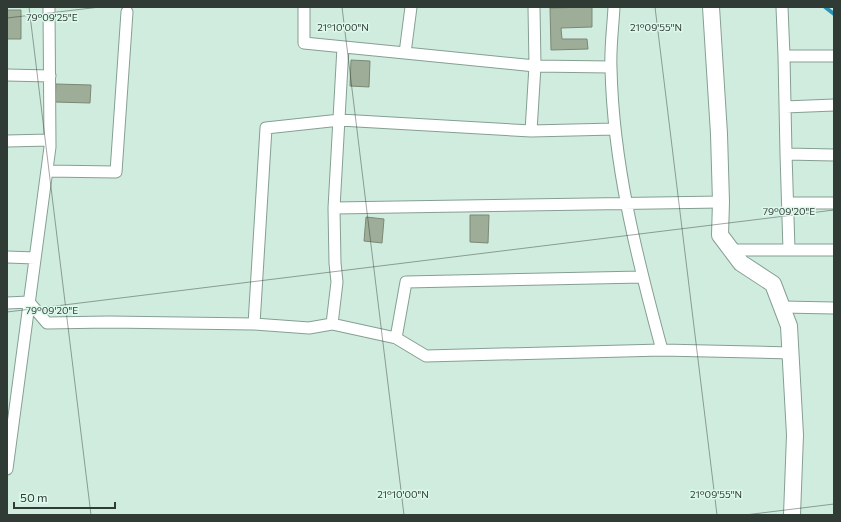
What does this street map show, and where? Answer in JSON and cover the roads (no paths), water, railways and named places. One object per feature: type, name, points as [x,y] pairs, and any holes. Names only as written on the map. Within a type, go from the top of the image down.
[{"type":"street","points":[[7,469],[9,441],[47,171],[50,140],[49,7]]},
{"type":"street","points":[[304,7],[304,43],[535,66],[610,67]]},
{"type":"street","points":[[405,53],[411,7]]},
{"type":"street","points":[[531,131],[535,66],[534,7]]},
{"type":"street","points":[[614,7],[610,67],[615,129],[626,203],[642,277],[662,350]]},
{"type":"street","points":[[711,7],[719,134],[721,202],[720,235],[741,263],[773,284],[789,326],[795,436],[792,515]]},
{"type":"street","points":[[782,7],[789,250]]},
{"type":"street","points":[[47,171],[116,172],[127,12]]},
{"type":"street","points":[[332,324],[337,282],[335,263],[334,208],[343,48]]},
{"type":"street","points":[[784,56],[834,56]]},
{"type":"street","points":[[7,75],[50,76]]},
{"type":"street","points":[[785,107],[834,105]]},
{"type":"street","points":[[254,324],[266,128],[340,120],[531,131],[615,129]]},
{"type":"street","points":[[7,141],[50,140]]},
{"type":"street","points":[[786,154],[834,155]]},
{"type":"street","points":[[334,208],[721,202]]},
{"type":"street","points":[[788,203],[834,202]]},
{"type":"street","points":[[732,250],[834,250]]},
{"type":"street","points":[[7,257],[35,258]]},
{"type":"street","points":[[396,338],[406,282],[642,277]]},
{"type":"street","points":[[29,302],[47,323],[254,324],[309,328],[332,324],[396,338],[426,356],[662,350],[790,353]]},
{"type":"street","points":[[7,303],[29,302]]},
{"type":"street","points":[[782,307],[834,308]]},
{"type":"waterway","points":[[825,7],[834,14]]}]
